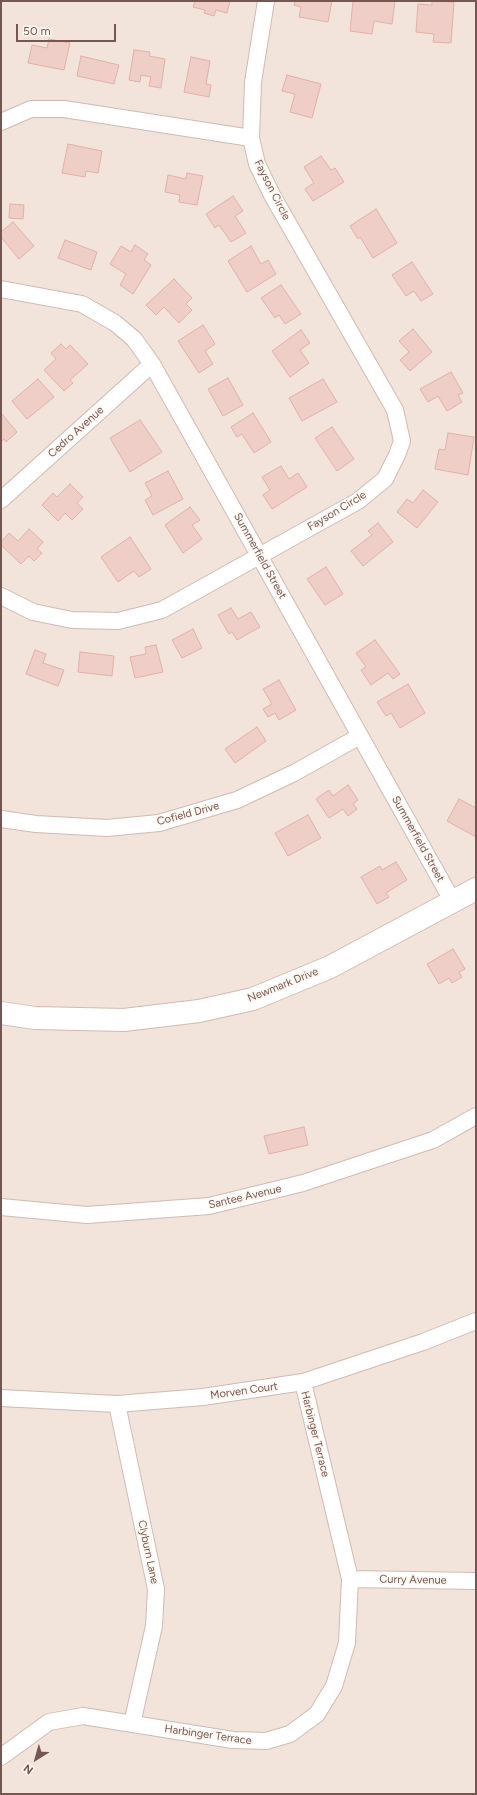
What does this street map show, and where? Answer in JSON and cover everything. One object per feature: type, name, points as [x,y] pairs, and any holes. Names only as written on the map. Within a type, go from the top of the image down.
[{"type":"street","name":"Fayson Circle","points":[[1,596],[34,612],[72,620],[118,621],[162,610],[358,500],[386,479],[402,441],[395,410],[272,195],[257,164],[251,138],[253,82],[266,1]]},
{"type":"street","points":[[1,122],[31,109],[64,109],[251,138]]},
{"type":"street","name":"Summerfield Street","points":[[1,289],[82,304],[115,323],[130,335],[152,364],[453,902]]},
{"type":"street","name":"Cedro Avenue","points":[[1,500],[152,364]]},
{"type":"street","name":"Cofield Drive","points":[[1,819],[36,824],[107,828],[159,823],[237,800],[294,773],[360,736]]},
{"type":"street","name":"Newmark Drive","points":[[1,1013],[35,1018],[124,1020],[199,1011],[253,999],[330,967],[476,889]]},
{"type":"street","name":"Santee Avenue","points":[[1,1207],[86,1215],[209,1206],[303,1183],[433,1140],[476,1116]]},
{"type":"street","name":"Morven Court","points":[[1,1398],[117,1404],[203,1397],[303,1382],[423,1342],[476,1321]]},
{"type":"street","name":"Harbinger Terrace","points":[[1,1757],[49,1722],[83,1716],[233,1740],[266,1741],[290,1734],[316,1714],[334,1686],[347,1643],[350,1578],[303,1382]]},
{"type":"street","name":"Clyburn Lane","points":[[117,1404],[156,1589],[154,1626],[132,1724]]},
{"type":"street","name":"Curry Avenue","points":[[350,1578],[476,1581]]},
{"type":"shaded area","points":[[1,1],[259,1],[244,129],[65,101],[1,113]]},
{"type":"shaded area","points":[[273,1],[476,1],[476,881],[457,892],[270,558],[389,485],[401,406],[278,191],[264,161],[258,137],[260,81]]},
{"type":"shaded area","points":[[31,116],[63,116],[245,145],[388,414],[395,442],[380,475],[355,494],[263,546],[161,364],[139,333],[119,316],[85,297],[1,281],[1,133],[6,127]]},
{"type":"shaded area","points":[[1,296],[79,311],[111,329],[129,344],[142,363],[1,490]]},
{"type":"shaded area","points":[[149,375],[250,553],[160,602],[118,614],[73,612],[37,605],[1,587],[1,509]]},
{"type":"shaded area","points":[[257,565],[350,734],[291,766],[235,793],[159,816],[108,821],[37,817],[1,811],[1,604],[119,629]]},
{"type":"shaded area","points":[[357,746],[443,900],[373,938],[252,992],[124,1012],[1,1005],[1,827],[34,832],[106,836],[160,830],[239,807]]},
{"type":"shaded area","points":[[476,897],[476,1108],[431,1133],[302,1176],[209,1199],[88,1208],[1,1199],[1,1021],[200,1019]]},
{"type":"shaded area","points":[[476,1124],[476,1314],[421,1335],[302,1375],[203,1389],[117,1397],[1,1391],[1,1215],[209,1213]]},
{"type":"shaded area","points":[[476,1329],[476,1574],[356,1571],[311,1387]]},
{"type":"shaded area","points":[[297,1391],[343,1580],[340,1642],[328,1683],[311,1709],[287,1727],[266,1734],[235,1733],[141,1717],[161,1627],[126,1411]]},
{"type":"shaded area","points":[[1,1406],[111,1411],[149,1591],[147,1626],[127,1715],[85,1709],[1,1748]]},
{"type":"shaded area","points":[[357,1586],[476,1589],[476,1794],[1,1794],[1,1765],[51,1729],[82,1724],[232,1748],[320,1720]]},
{"type":"building","points":[[195,1],[230,1],[227,13],[216,10],[214,16],[204,13],[205,10],[193,7]]},
{"type":"building","points":[[295,1],[332,1],[328,22],[299,17],[301,7],[294,5]]},
{"type":"building","points":[[353,1],[395,1],[392,24],[374,21],[372,34],[350,31]]},
{"type":"building","points":[[432,1],[454,2],[451,43],[433,42],[434,34],[416,32],[418,4],[432,5]]},
{"type":"building","points":[[49,39],[70,43],[64,70],[28,63],[32,45],[47,48]]},
{"type":"building","points":[[134,50],[150,52],[149,56],[165,59],[161,88],[149,86],[151,77],[141,75],[140,82],[129,80]]},
{"type":"building","points":[[81,56],[119,65],[114,84],[77,76]]},
{"type":"building","points":[[191,57],[210,61],[206,84],[211,85],[209,97],[184,92]]},
{"type":"building","points":[[287,75],[321,84],[312,118],[290,112],[295,94],[282,91]]},
{"type":"building","points":[[68,144],[102,151],[98,173],[86,171],[85,177],[62,173]]},
{"type":"building","points":[[321,156],[331,170],[335,168],[344,182],[313,201],[305,189],[314,183],[304,167]]},
{"type":"building","points":[[187,173],[203,176],[197,205],[179,202],[180,195],[165,192],[168,175],[186,179]]},
{"type":"building","points":[[233,196],[243,211],[235,216],[246,233],[231,242],[219,225],[215,228],[206,214]]},
{"type":"building","points":[[10,204],[24,205],[23,219],[9,218]]},
{"type":"building","points":[[376,209],[397,243],[373,258],[360,237],[358,239],[350,226]]},
{"type":"building","points":[[13,222],[34,246],[19,259],[1,237],[1,232]]},
{"type":"building","points":[[65,240],[97,252],[91,270],[58,258]]},
{"type":"building","points":[[135,245],[148,254],[144,260],[151,265],[133,294],[120,285],[126,274],[110,264],[121,246],[131,252]]},
{"type":"building","points":[[251,246],[261,264],[268,260],[276,274],[247,292],[228,261]]},
{"type":"building","points":[[412,262],[433,294],[421,301],[414,291],[406,296],[392,275]]},
{"type":"building","points":[[174,279],[192,298],[186,304],[192,310],[179,323],[164,307],[156,315],[146,305]]},
{"type":"building","points":[[281,285],[301,314],[285,324],[279,315],[275,318],[261,298]]},
{"type":"building","points":[[203,325],[215,344],[205,351],[213,364],[199,373],[178,341]]},
{"type":"building","points":[[413,329],[432,352],[410,371],[400,360],[409,352],[399,341]]},
{"type":"building","points":[[301,330],[310,343],[300,350],[309,363],[290,377],[272,351]]},
{"type":"building","points":[[61,344],[66,349],[70,345],[88,364],[70,380],[73,383],[64,391],[44,370],[56,359],[51,353]]},
{"type":"building","points":[[451,372],[463,393],[458,395],[462,402],[447,411],[438,396],[428,402],[420,389]]},
{"type":"building","points":[[228,378],[243,405],[223,416],[208,389]]},
{"type":"building","points":[[38,379],[54,397],[27,419],[12,401]]},
{"type":"building","points":[[323,379],[337,402],[302,421],[289,398]]},
{"type":"building","points":[[1,413],[17,432],[6,442],[4,439],[1,442]]},
{"type":"building","points":[[253,413],[271,442],[254,453],[242,434],[237,437],[231,427]]},
{"type":"building","points":[[140,420],[162,452],[130,472],[110,438]]},
{"type":"building","points":[[332,427],[354,459],[337,471],[315,438]]},
{"type":"building","points":[[448,433],[474,437],[468,475],[435,469],[439,449],[445,450]]},
{"type":"building","points":[[281,466],[289,479],[298,473],[307,487],[272,509],[263,495],[270,490],[262,477]]},
{"type":"building","points":[[168,471],[183,499],[153,515],[145,500],[152,496],[145,483]]},
{"type":"building","points":[[70,484],[83,497],[77,503],[83,509],[72,520],[65,513],[58,521],[42,505],[53,493],[57,497]]},
{"type":"building","points":[[423,490],[438,502],[417,528],[397,512],[407,499],[413,503]]},
{"type":"building","points":[[190,507],[200,520],[192,525],[202,539],[183,553],[165,525]]},
{"type":"building","points":[[378,523],[393,542],[363,566],[351,551],[372,535],[368,531]]},
{"type":"building","points":[[29,529],[43,542],[37,549],[42,553],[34,561],[29,556],[21,564],[1,545],[1,542],[9,533],[18,541]]},
{"type":"building","points":[[130,537],[151,569],[139,577],[134,571],[118,582],[101,557]]},
{"type":"building","points":[[326,567],[343,594],[325,605],[307,579]]},
{"type":"building","points":[[231,608],[238,619],[251,612],[260,627],[237,640],[232,632],[229,634],[218,615]]},
{"type":"building","points":[[193,629],[202,648],[182,658],[172,640]]},
{"type":"building","points":[[375,640],[400,674],[393,679],[388,673],[371,685],[361,670],[366,667],[356,653]]},
{"type":"building","points":[[156,645],[163,672],[135,678],[130,657],[146,654],[145,647]]},
{"type":"building","points":[[35,650],[46,654],[43,663],[64,670],[58,686],[26,674]]},
{"type":"building","points":[[80,652],[114,656],[112,676],[78,672]]},
{"type":"building","points":[[279,680],[296,710],[279,720],[275,713],[268,717],[263,709],[272,704],[263,689]]},
{"type":"building","points":[[408,684],[425,713],[400,728],[391,713],[386,716],[377,702]]},
{"type":"building","points":[[257,727],[266,741],[235,763],[225,749]]},
{"type":"building","points":[[348,785],[358,800],[353,804],[357,809],[348,816],[343,809],[329,818],[316,799],[329,790],[333,796]]},
{"type":"building","points":[[459,799],[476,808],[476,837],[447,821]]},
{"type":"building","points":[[308,815],[321,838],[288,856],[275,833]]},
{"type":"building","points":[[396,862],[407,880],[386,893],[389,897],[377,904],[361,877],[380,866],[382,870]]},
{"type":"building","points":[[453,949],[465,969],[459,972],[462,977],[452,983],[449,978],[439,984],[427,964]]},
{"type":"building","points":[[304,1127],[308,1145],[269,1154],[264,1136]]}]
